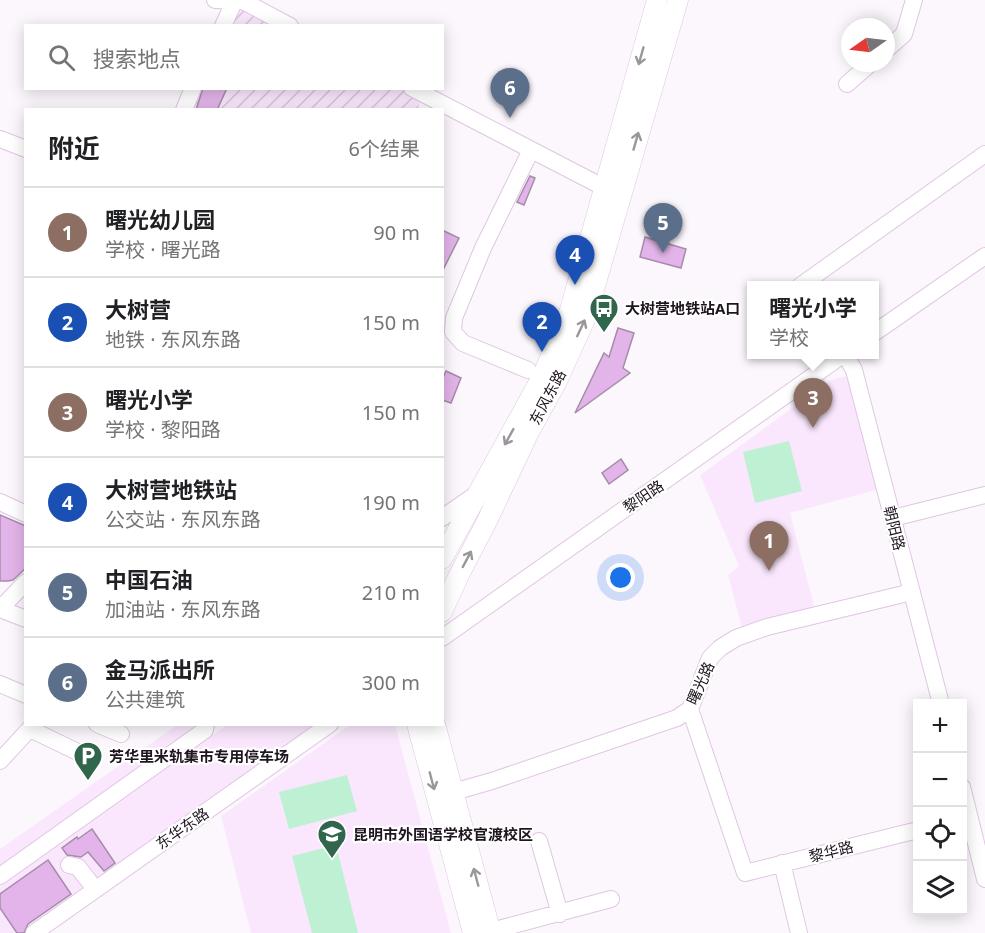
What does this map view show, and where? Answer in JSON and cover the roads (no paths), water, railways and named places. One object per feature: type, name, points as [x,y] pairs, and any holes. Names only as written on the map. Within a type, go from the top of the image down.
[{"type":"main road","name":"东风东路","points":[[444,555],[543,375],[570,310],[657,0]]},
{"type":"main road","name":"东风东路","points":[[444,608],[527,436],[557,381],[586,317],[678,0]]},
{"type":"main road","points":[[418,726],[485,932]]},
{"type":"main road","points":[[436,726],[485,932]]},
{"type":"street","points":[[215,0],[240,1],[286,24]]},
{"type":"street","points":[[895,42],[904,34],[914,0]]},
{"type":"street","points":[[224,24],[240,1]]},
{"type":"street","points":[[847,84],[861,72]]},
{"type":"street","points":[[185,108],[192,90]]},
{"type":"street","points":[[416,90],[603,187]]},
{"type":"street","points":[[0,138],[24,147]]},
{"type":"street","points":[[528,370],[463,343],[453,332],[454,318],[483,248],[531,150]]},
{"type":"street","points":[[806,281],[985,154]]},
{"type":"street","points":[[879,330],[985,256]]},
{"type":"street","name":"黎阳路","points":[[444,637],[838,359]]},
{"type":"street","name":"朝阳路","points":[[848,359],[854,370],[940,699]]},
{"type":"street","points":[[444,517],[478,493]]},
{"type":"street","points":[[893,518],[985,495]]},
{"type":"street","points":[[0,502],[24,513]]},
{"type":"street","points":[[24,584],[0,609],[24,619]]},
{"type":"street","name":"曙光路","points":[[453,792],[677,718],[690,709],[710,658],[720,648],[736,638],[767,627],[912,592]]},
{"type":"street","points":[[0,684],[24,694]]},
{"type":"street","name":"黎华路","points":[[690,709],[745,873],[913,831]]},
{"type":"street","points":[[102,726],[121,734]]},
{"type":"street","points":[[0,876],[205,730],[206,726]]},
{"type":"street","name":"东华东路","points":[[34,933],[327,726]]},
{"type":"street","points":[[1,759],[32,727],[88,757]]},
{"type":"street","points":[[967,799],[973,816],[985,879]]},
{"type":"street","points":[[539,841],[560,914]]},
{"type":"street","points":[[782,863],[799,933]]},
{"type":"street","points":[[69,865],[78,867],[95,889]]},
{"type":"street","points":[[485,932],[611,899]]},
{"type":"place","name":"金马派出所","points":[[510,118]]},
{"type":"place","name":"中国石油","points":[[663,253]]},
{"type":"place","name":"大树营地铁站","points":[[575,285]]},
{"type":"place","name":"大树营地铁站A口","points":[[604,334]]},
{"type":"place","name":"大树营","points":[[542,352]]},
{"type":"place","name":"曙光小学","points":[[813,428]]},
{"type":"place","name":"曙光幼儿园","points":[[769,571]]},
{"type":"place","name":"芳华里米轨集市专用停车场","points":[[88,782]]},
{"type":"place","name":"昆明市外国语学校官渡校区","points":[[332,860]]}]
